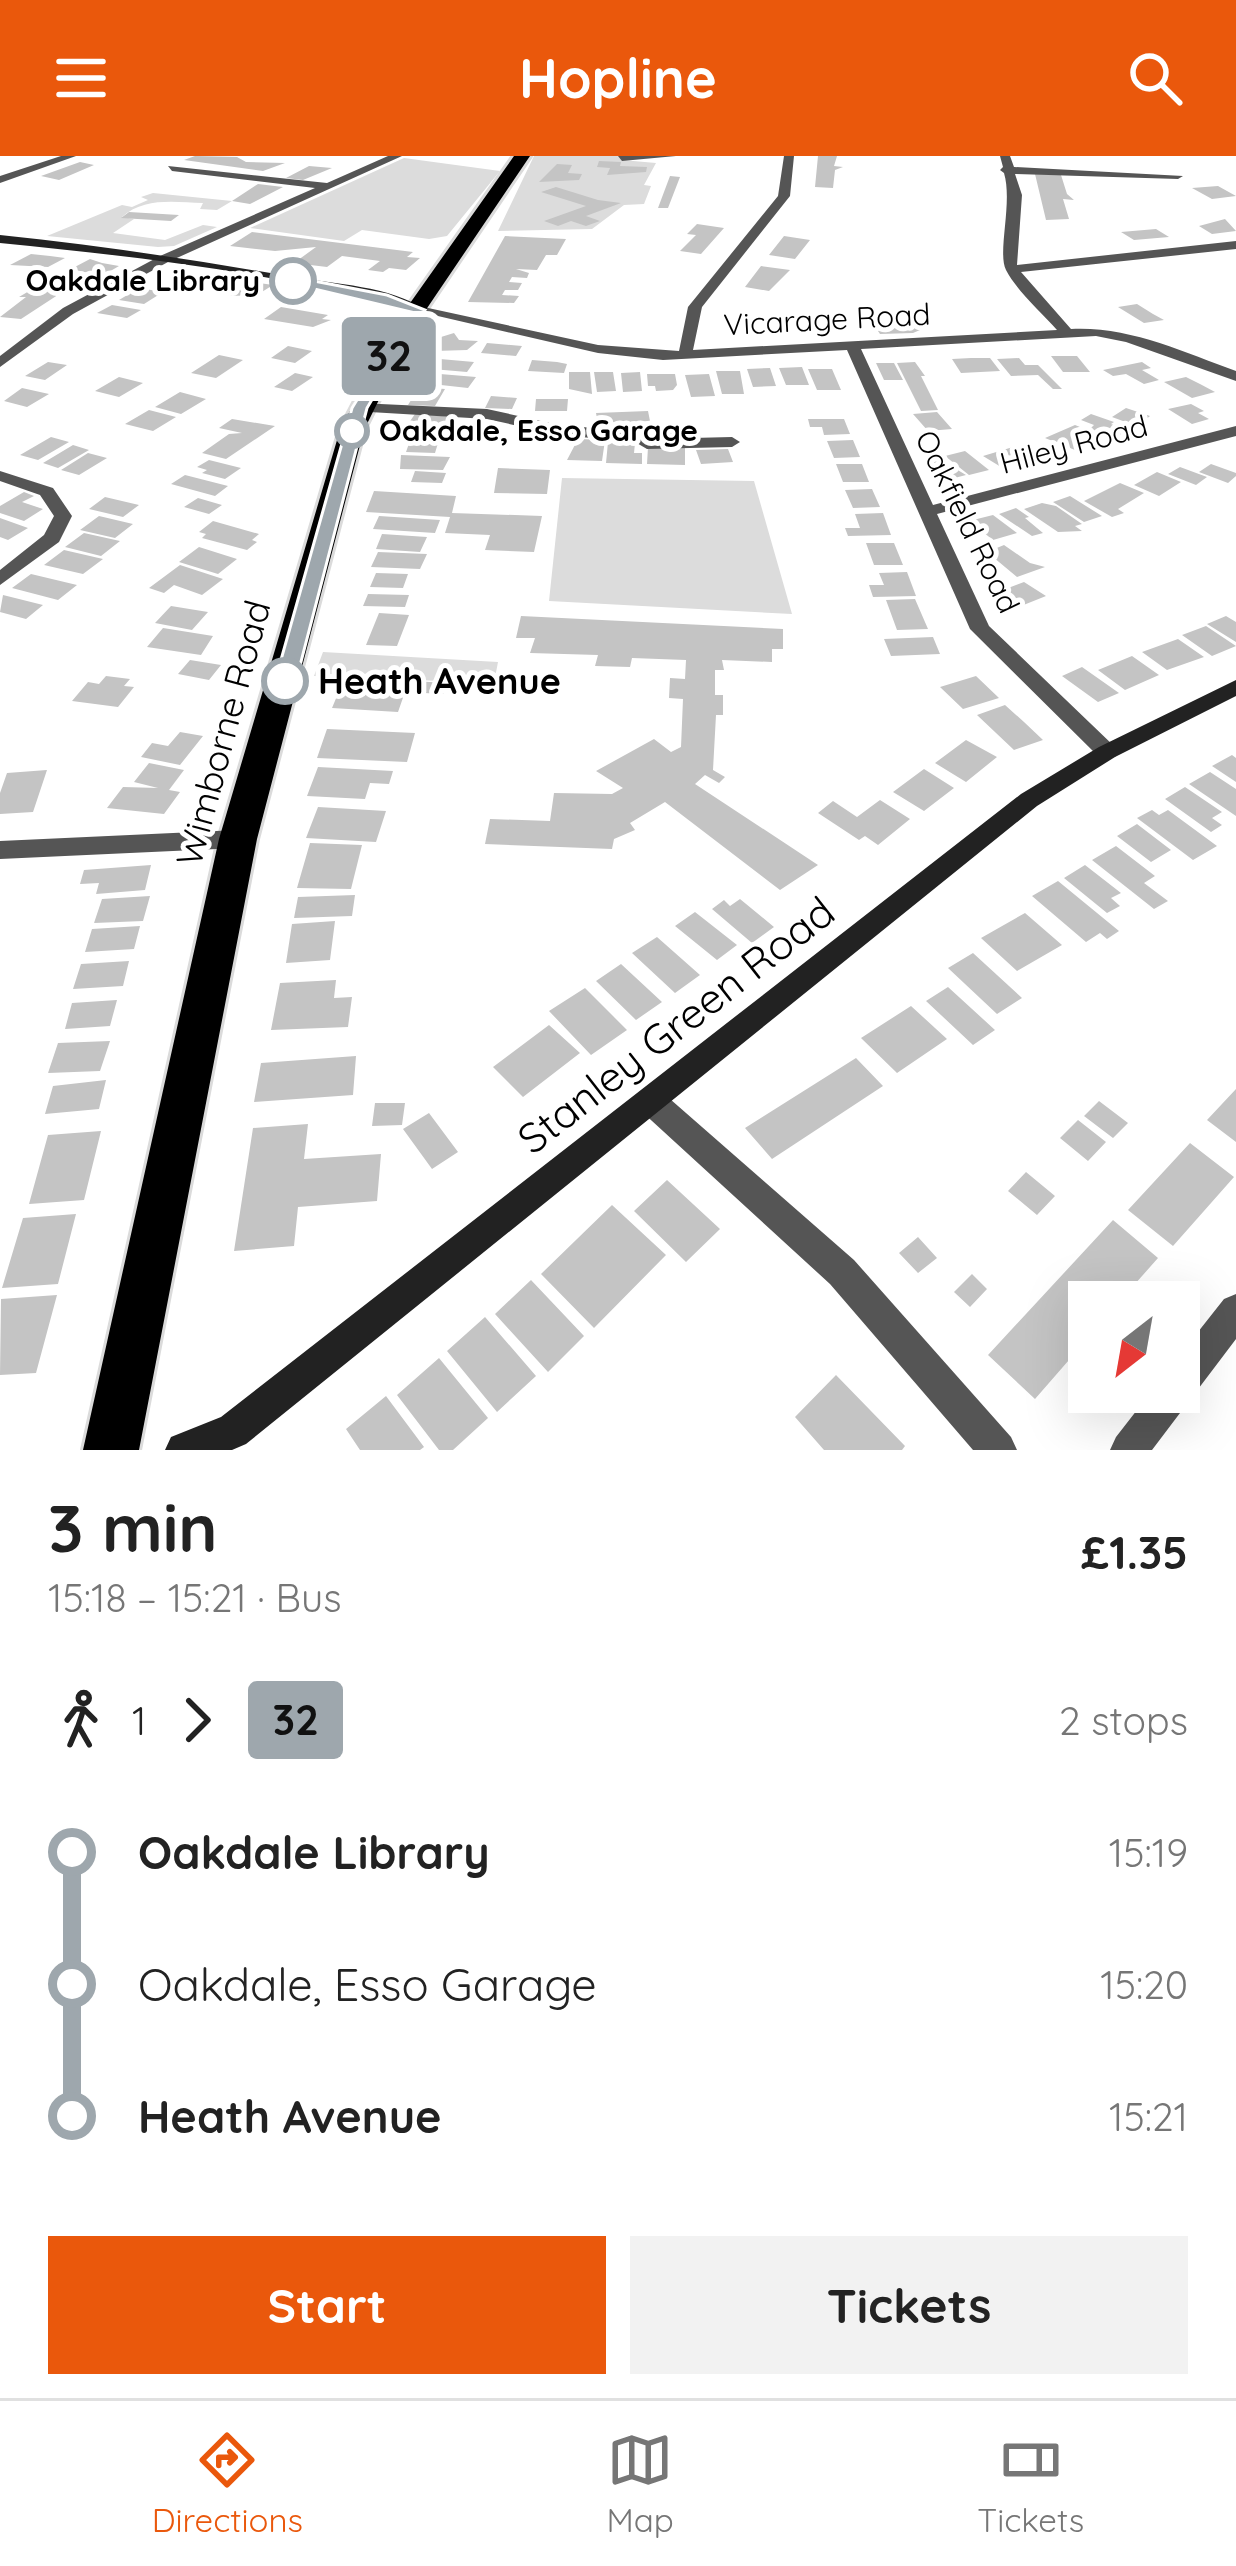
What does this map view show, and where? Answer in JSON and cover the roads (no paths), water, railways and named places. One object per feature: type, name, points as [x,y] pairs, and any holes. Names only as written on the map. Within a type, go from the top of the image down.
[{"type":"highway","name":"Wimborne Road","points":[[111,1450],[238,839],[359,408],[418,310],[522,156]]},
{"type":"street","points":[[0,180],[71,156]]},
{"type":"street","points":[[0,363],[68,310],[164,259],[397,156]]},
{"type":"street","points":[[622,158],[671,156]]},
{"type":"street","points":[[685,355],[695,307],[784,196],[789,156]]},
{"type":"street","points":[[1067,333],[1012,269],[1016,195],[1005,163],[1178,176]]},
{"type":"street","points":[[172,168],[328,187]]},
{"type":"street","points":[[0,239],[164,259],[351,291],[418,310]]},
{"type":"street","points":[[1012,269],[1236,245]]},
{"type":"street","points":[[351,291],[399,290],[439,280]]},
{"type":"street","name":"Vicarage Road","points":[[418,310],[598,349],[685,355],[1110,333],[1236,376]]},
{"type":"street","name":"Oakfield Road","points":[[853,348],[980,629],[1107,752]]},
{"type":"street","points":[[359,408],[466,412],[530,429],[640,437],[647,444],[732,442]]},
{"type":"street","name":"Hiley Road","points":[[925,512],[1236,431]]},
{"type":"street","points":[[0,476],[43,488],[53,495],[63,516],[52,538],[0,579]]},
{"type":"street","name":"Stanley Green Road","points":[[184,1450],[233,1431],[1029,800],[1107,752],[1236,687]]},
{"type":"street","points":[[0,850],[238,839]]},
{"type":"street","points":[[651,1101],[842,1272],[998,1450]]},
{"type":"street","points":[[1200,1358],[1236,1311]]},
{"type":"street","points":[[1129,1450],[1158,1413]]},
{"type":"place","name":"Oakdale Library","points":[[293,281]]},
{"type":"place","name":"Oakdale, Esso Garage","points":[[352,431]]},
{"type":"place","name":"Heath Avenue","points":[[285,681]]}]
